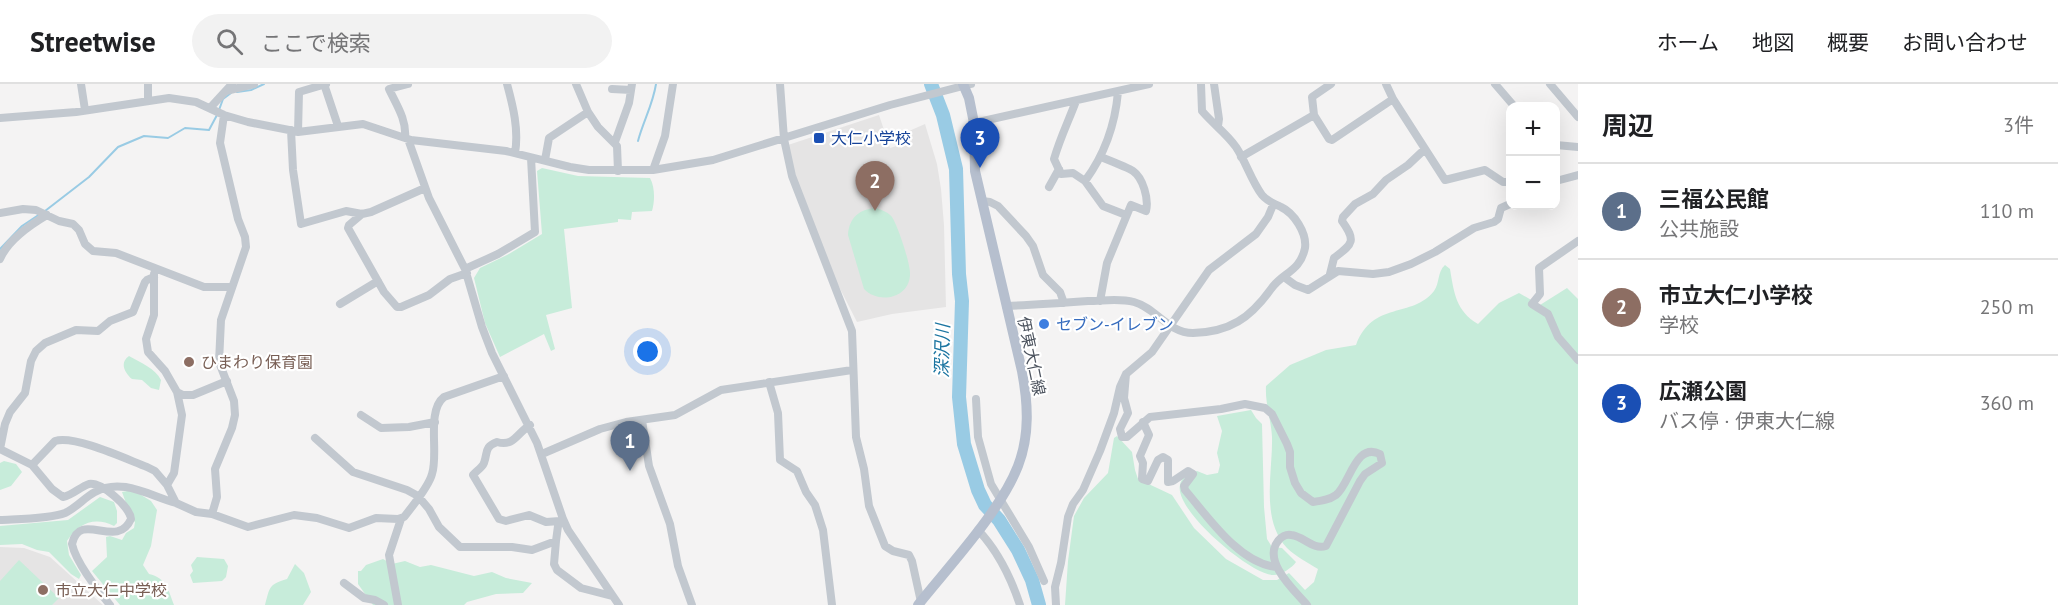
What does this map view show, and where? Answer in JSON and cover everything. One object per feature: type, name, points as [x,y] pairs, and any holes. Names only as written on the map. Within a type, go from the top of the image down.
[{"type":"main road","name":"伊東大仁線","points":[[920,604],[999,501],[1018,467],[1028,419],[1026,392],[975,171],[974,123],[966,85]]},
{"type":"street","points":[[81,84],[85,110]]},
{"type":"street","points":[[148,84],[148,100]]},
{"type":"street","points":[[212,514],[217,497],[215,469],[235,415],[234,401],[219,362],[221,320],[246,247],[220,143],[218,112],[232,84]]},
{"type":"street","points":[[226,92],[254,84]]},
{"type":"street","points":[[338,126],[325,84],[299,92],[293,170],[301,224],[346,211],[362,214]]},
{"type":"street","points":[[408,84],[387,86],[402,116],[406,138],[425,188],[466,271],[482,327],[542,454],[561,520],[619,605]]},
{"type":"street","points":[[507,84],[517,140],[515,153]]},
{"type":"street","points":[[576,84],[588,112],[598,127],[615,142],[618,148],[618,171]]},
{"type":"street","points":[[653,170],[665,136],[674,84]]},
{"type":"street","points":[[780,84],[784,139],[796,191],[851,326],[856,437],[869,506],[885,546],[893,551],[909,555],[920,604]]},
{"type":"street","points":[[974,123],[1149,84]]},
{"type":"street","points":[[1006,306],[1120,300],[1144,306],[1180,332],[1212,331],[1228,328],[1245,317],[1262,303],[1277,281],[1299,264],[1305,242],[1299,225],[1279,205],[1273,205],[1262,194],[1241,157],[1218,126],[1202,111],[1201,84]]},
{"type":"street","points":[[1214,84],[1218,126]]},
{"type":"street","points":[[1331,84],[1312,97],[1314,115],[1330,140],[1393,99]]},
{"type":"street","points":[[1386,84],[1393,99],[1447,181],[1485,170],[1506,182]]},
{"type":"street","points":[[1496,84],[1511,102]]},
{"type":"street","points":[[1550,84],[1578,117]]},
{"type":"street","points":[[0,118],[85,110],[148,100],[180,99],[196,102],[248,122],[295,131],[363,124],[406,138],[515,153],[589,170],[653,170],[713,160],[897,103],[966,85]]},
{"type":"street","points":[[612,89],[632,87],[629,103],[615,142]]},
{"type":"street","points":[[1085,181],[1101,157],[1114,124],[1118,92]]},
{"type":"street","points":[[1076,100],[1069,120],[1064,126],[1054,159],[1061,174],[1073,173],[1085,181],[1103,206],[1126,215]]},
{"type":"street","points":[[545,160],[549,138],[588,112]]},
{"type":"street","points":[[1241,157],[1314,115]]},
{"type":"street","points":[[1560,146],[1578,148]]},
{"type":"street","points":[[1560,150],[1578,148]]},
{"type":"street","points":[[1330,274],[1334,258],[1348,248],[1351,240],[1352,235],[1342,221],[1343,217],[1355,204],[1373,194],[1386,180],[1408,165],[1425,149]]},
{"type":"street","points":[[1100,301],[1107,263],[1131,205],[1146,211],[1146,192],[1133,171],[1101,157]]},
{"type":"street","points":[[425,188],[362,214],[348,228],[388,297],[399,308],[429,295],[450,279],[535,232],[531,158]]},
{"type":"street","points":[[1048,187],[1059,169]]},
{"type":"street","points":[[1560,180],[1578,175]]},
{"type":"street","points":[[982,201],[998,206],[1026,236],[1033,246],[1043,275],[1060,292],[1064,303]]},
{"type":"street","points":[[1056,605],[1055,586],[1068,517],[1100,451],[1126,374],[1152,352],[1209,270],[1256,234],[1273,205]]},
{"type":"street","points":[[1284,277],[1308,290],[1330,274],[1344,270],[1368,274],[1381,273],[1411,264],[1474,228],[1494,222],[1498,219],[1501,208],[1506,206]]},
{"type":"street","points":[[0,213],[29,209],[77,226],[85,244],[93,251],[116,253],[204,287],[232,287]]},
{"type":"street","points":[[0,259],[5,249],[24,231],[47,215]]},
{"type":"street","points":[[1578,241],[1539,268],[1540,294],[1532,304],[1548,314],[1558,337],[1578,360]]},
{"type":"street","points":[[154,267],[154,315],[146,339],[146,347],[165,371],[177,392],[182,415],[174,473],[167,485]]},
{"type":"street","points":[[154,277],[145,282],[131,314],[110,321],[98,331],[80,329],[66,334],[45,343],[36,351],[31,361],[25,393],[10,412],[3,429],[0,449],[32,465],[52,489],[63,497],[89,484],[104,488],[138,489],[196,512],[212,514],[248,526],[299,515],[349,528],[376,518],[401,519]]},
{"type":"street","points":[[340,304],[378,281]]},
{"type":"street","points":[[542,454],[600,429],[675,414],[722,390],[852,370]]},
{"type":"street","points":[[1126,374],[1124,398],[1128,413],[1120,429],[1122,437],[1128,437],[1150,417],[1221,410],[1245,404],[1265,408],[1277,422],[1287,444],[1295,483],[1301,493],[1313,501],[1328,500],[1337,495],[1360,456],[1369,452],[1380,454],[1382,463],[1365,474],[1359,481],[1326,546],[1319,547],[1292,535],[1285,535],[1274,549],[1273,557],[1276,567],[1307,605]]},
{"type":"street","points":[[398,605],[389,555],[401,519],[431,478],[434,469],[437,405],[444,397],[504,376]]},
{"type":"street","points":[[177,392],[183,395],[193,395],[226,381]]},
{"type":"street","points":[[769,382],[778,412],[780,460],[797,471],[806,492],[815,505],[823,530],[832,605]]},
{"type":"street","points":[[976,399],[978,437],[991,484],[999,501],[1029,547],[1044,581]]},
{"type":"street","points":[[361,415],[381,428],[409,427],[435,422]]},
{"type":"street","points":[[642,420],[649,466],[670,524],[678,566],[692,605]]},
{"type":"street","points":[[1143,422],[1149,435],[1140,456],[1143,463],[1142,479],[1148,481],[1158,460],[1163,458],[1168,460],[1169,464],[1168,482],[1188,471],[1193,473],[1184,486],[1185,490],[1235,547],[1276,567]]},
{"type":"street","points":[[530,425],[521,431],[511,443],[497,442],[488,446],[484,463],[473,475],[499,519],[512,520],[530,515],[546,522],[561,520]]},
{"type":"street","points":[[315,438],[353,472],[418,496],[425,503],[439,527],[460,547],[512,547],[532,550],[556,541]]},
{"type":"street","points":[[32,465],[55,441],[68,440],[92,446],[155,471],[167,485],[176,503]]},
{"type":"street","points":[[0,520],[66,513],[104,488]]},
{"type":"street","points":[[104,488],[131,514],[127,528],[117,533],[96,528],[88,529],[77,535],[72,544],[75,553],[110,605]]},
{"type":"street","points":[[561,520],[554,564],[557,570],[581,588],[612,596]]},
{"type":"street","points":[[980,527],[999,559],[1020,605]]},
{"type":"street","points":[[344,583],[364,598],[384,605]]},
{"type":"shaded area","points":[[879,115],[890,148],[912,141],[909,131],[925,124],[937,164],[941,189],[946,307],[892,314],[857,322],[830,269],[796,182],[788,145]]},
{"type":"shaded area","name":"市立大仁中学校","points":[[0,547],[24,548],[50,557],[103,605],[0,605]]},
{"type":"green space","points":[[542,168],[578,176],[650,178],[654,190],[653,207],[652,211],[632,212],[631,220],[618,219],[618,222],[564,229],[572,308],[546,315],[555,349],[551,351],[544,334],[500,357],[485,323],[474,278],[480,268],[542,234],[537,171]]},
{"type":"green space","points":[[876,208],[887,212],[892,217],[904,246],[910,270],[908,283],[904,289],[892,297],[877,297],[864,289],[848,235],[850,224],[860,212]]},
{"type":"green space","points":[[1445,265],[1450,269],[1457,301],[1465,313],[1478,324],[1499,303],[1519,293],[1540,305],[1567,288],[1578,299],[1578,605],[1065,605],[1074,516],[1084,498],[1108,473],[1114,438],[1117,436],[1132,452],[1138,479],[1172,495],[1194,528],[1226,559],[1263,580],[1277,580],[1289,573],[1305,590],[1314,582],[1318,569],[1287,548],[1273,523],[1270,495],[1272,437],[1266,386],[1290,365],[1326,350],[1356,345],[1363,331],[1372,322],[1425,300],[1436,288]]},
{"type":"green space","points":[[129,356],[155,372],[161,380],[159,390],[151,388],[142,380],[129,377],[125,371],[124,362]]},
{"type":"green space","points":[[1251,410],[1262,424],[1267,539],[1272,547],[1282,548],[1296,562],[1286,571],[1275,575],[1261,572],[1247,564],[1215,539],[1200,524],[1181,496],[1180,485],[1186,476],[1197,471],[1207,475],[1218,473],[1220,465],[1217,453],[1222,431],[1217,416]]},
{"type":"green space","points":[[4,461],[16,464],[22,472],[11,486],[0,490],[0,463]]},
{"type":"green space","points":[[133,490],[151,501],[157,510],[151,546],[143,565],[149,574],[163,581],[174,605],[120,605],[92,571],[107,557],[106,537],[122,540],[126,533],[134,528],[135,522],[125,514],[126,503],[122,492]]},
{"type":"green space","points":[[100,497],[114,502],[117,523],[114,526],[100,522],[88,523],[71,535],[67,541],[69,555],[81,575],[79,579],[49,552],[22,544],[0,545],[0,526],[68,520]]},
{"type":"green space","points":[[197,557],[224,559],[228,566],[226,577],[222,581],[193,583],[190,575],[193,571],[191,565]]},
{"type":"green space","points":[[383,559],[392,564],[405,561],[420,567],[431,565],[474,576],[492,572],[506,578],[532,583],[523,593],[496,594],[467,602],[464,605],[373,605],[358,584],[358,571],[366,565]]},
{"type":"green space","points":[[19,560],[59,598],[52,605],[0,605],[0,581]]},
{"type":"green space","points":[[295,564],[304,573],[311,592],[303,605],[265,605],[271,587],[287,579]]},
{"type":"waterway","points":[[237,92],[251,90],[264,84]]},
{"type":"waterway","points":[[638,141],[656,84]]},
{"type":"waterway","name":"深沢川","points":[[931,84],[943,115],[956,169],[962,301],[959,397],[964,444],[978,490],[985,505],[999,520],[1018,550],[1032,580],[1039,605]]},
{"type":"waterway","points":[[219,110],[223,99],[231,93]]},
{"type":"waterway","points":[[45,211],[89,177],[118,147],[144,136],[168,138],[185,128],[209,130],[217,115]]},
{"type":"waterway","points":[[0,249],[22,226],[40,214]]},
{"type":"place","name":"大仁小学校","points":[[819,138]]},
{"type":"place","name":"広瀬公園","points":[[980,168]]},
{"type":"place","name":"市立大仁小学校","points":[[875,211]]},
{"type":"place","name":"セブン-イレブン","points":[[1044,324]]},
{"type":"place","name":"ひまわり保育園","points":[[189,362]]},
{"type":"place","name":"三福公民館","points":[[630,471]]},
{"type":"place","name":"市立大仁中学校","points":[[43,590]]}]
